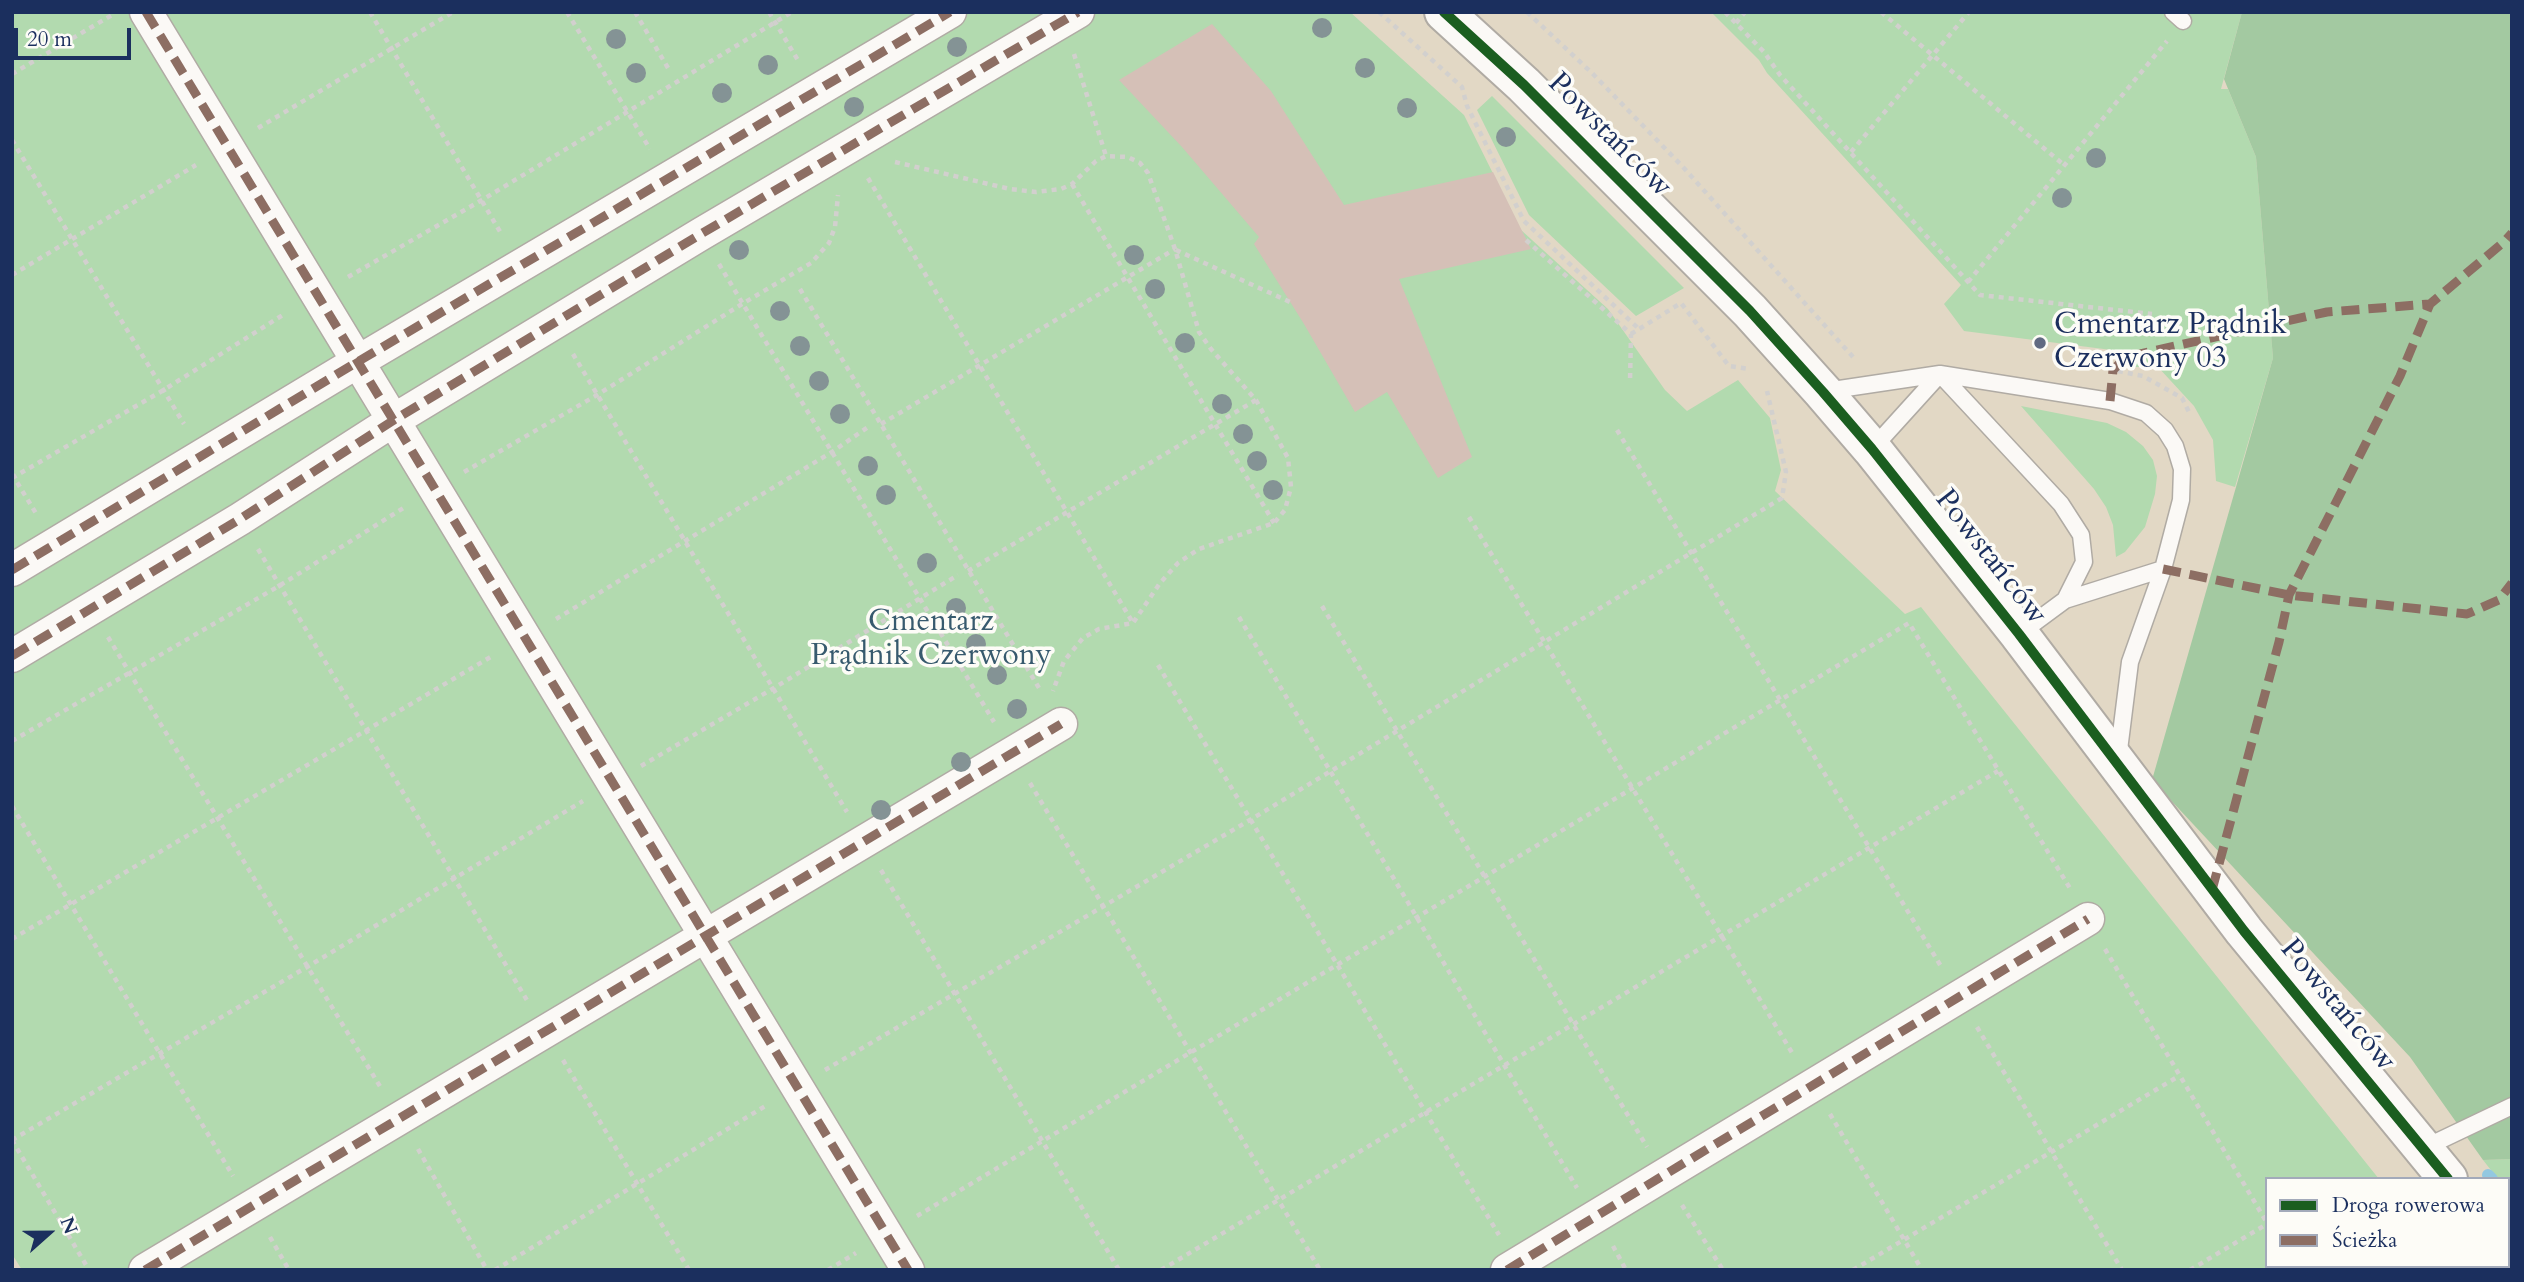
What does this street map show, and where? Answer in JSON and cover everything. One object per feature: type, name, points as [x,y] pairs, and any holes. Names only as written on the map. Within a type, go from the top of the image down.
[{"type":"street","points":[[146,12],[908,1270]]},
{"type":"street","points":[[12,570],[359,361],[950,12]]},
{"type":"street","points":[[12,656],[92,610],[394,420],[701,234],[855,157],[1078,12]]},
{"type":"street","name":"Powstańców","points":[[1444,12],[1553,114],[1750,311],[1823,392],[1872,449],[2019,634],[2244,931],[2446,1177]]},
{"type":"street","points":[[145,1270],[1061,724]]},
{"type":"street","points":[[1512,1267],[2088,919]]},
{"type":"lane","points":[[1872,449],[1940,374]]},
{"type":"lane","points":[[1940,374],[2060,504],[2081,535],[2084,562],[2065,600]]},
{"type":"lane","points":[[1823,392],[1940,374],[2110,401],[2146,413],[2165,429],[2175,446],[2182,469],[2181,500],[2163,569],[2130,662],[2117,764]]},
{"type":"lane","points":[[2019,634],[2065,600],[2163,569]]},
{"type":"lane","points":[[2424,1148],[2512,1106]]},
{"type":"path","points":[[12,75],[116,12]]},
{"type":"path","points":[[370,12],[520,267]]},
{"type":"path","points":[[567,12],[667,178]]},
{"type":"path","points":[[635,12],[668,68]]},
{"type":"path","points":[[55,544],[13,476],[162,391],[317,295],[482,200],[792,12]]},
{"type":"path","points":[[1379,12],[1462,87],[1467,106],[1524,221],[1639,329]]},
{"type":"path","points":[[1725,12],[1764,52],[1780,75],[1980,295],[2152,314]]},
{"type":"path","points":[[1736,23],[1745,12]]},
{"type":"path","points":[[1881,12],[2064,166]]},
{"type":"path","points":[[1851,152],[1969,12]]},
{"type":"path","points":[[1968,282],[2064,166],[2178,17]]},
{"type":"path","points":[[1074,54],[1106,156]]},
{"type":"path","points":[[12,140],[162,391],[203,454]]},
{"type":"path","points":[[12,741],[279,586],[436,488],[597,395],[811,263],[829,243],[835,227],[838,194],[855,157],[873,162],[886,160],[1010,190],[1036,192],[1061,189],[1072,184],[1096,161],[1106,156],[1128,157],[1140,163],[1149,173],[1199,332],[1256,400],[1288,458],[1292,488],[1285,510],[1274,523],[1199,549],[1178,563],[1160,583],[1133,623],[1099,629],[1083,638],[1064,661],[1050,700],[1061,724]]},
{"type":"path","points":[[872,184],[1133,623]]},
{"type":"path","points":[[1072,184],[1274,523]]},
{"type":"path","points":[[701,234],[1320,1270]]},
{"type":"path","points":[[1526,240],[1631,334],[1630,382]]},
{"type":"path","points":[[881,424],[1175,249]]},
{"type":"path","points":[[1175,249],[1290,302]]},
{"type":"path","points":[[800,289],[1039,688]]},
{"type":"path","points":[[1631,334],[1681,303],[1729,366]]},
{"type":"path","points":[[555,323],[1119,1270]]},
{"type":"path","points":[[495,1270],[954,993],[1250,820],[1782,498],[1786,472],[1767,388]]},
{"type":"path","points":[[968,571],[1256,400]]},
{"type":"path","points":[[12,939],[526,637],[832,452],[868,427]]},
{"type":"path","points":[[1617,430],[2122,1270]]},
{"type":"path","points":[[1469,517],[1922,1270]]},
{"type":"path","points":[[240,519],[689,1270]]},
{"type":"path","points":[[89,1270],[12,1140],[307,967],[958,575]]},
{"type":"path","points":[[1322,606],[1723,1270]]},
{"type":"path","points":[[92,610],[400,1119],[487,1270]]},
{"type":"path","points":[[1239,617],[1626,1270]]},
{"type":"path","points":[[828,1270],[1909,623]]},
{"type":"path","points":[[1158,666],[1426,1111],[1512,1267]]},
{"type":"path","points":[[1161,1270],[1998,771]]},
{"type":"path","points":[[12,807],[289,1270]]},
{"type":"path","points":[[1853,1270],[2179,1076]]},
{"type":"path","points":[[2190,1270],[2265,1225]]},
{"type":"green space","name":"Cmentarz Prądnik Czerwony","points":[[12,12],[1350,12],[1464,115],[1521,230],[1608,309],[1665,390],[1687,411],[1738,380],[1770,418],[1781,470],[1775,491],[1905,614],[1921,607],[2377,1177],[2265,1177],[2265,1268],[2454,1270],[22,1270],[12,1254]]},
{"type":"green space","points":[[1711,12],[2242,12],[2221,89],[2228,89],[2256,157],[2273,358],[2235,487],[2216,481],[2213,440],[2194,406],[2158,367],[2125,367],[2127,352],[1964,331],[1944,304],[1961,285],[1767,73],[1759,60]]},
{"type":"green space","points":[[2242,12],[2512,12],[2512,1159],[2483,1160],[2410,1057],[2152,780],[2273,358],[2256,157],[2224,79]]},
{"type":"green space","points":[[1492,96],[1684,288],[1636,316],[1529,215],[1477,110]]},
{"type":"green space","points":[[2021,406],[2107,423],[2126,432],[2143,446],[2153,460],[2157,476],[2155,494],[2145,527],[2125,552],[2116,557],[2113,525],[2106,507],[2094,489]]},
{"type":"green space","points":[[2512,1159],[2512,1196],[2510,1177],[2496,1177],[2483,1160]]},
{"type":"building","points":[[1212,24],[1271,91],[1344,205],[1493,172],[1531,249],[1399,279],[1472,457],[1438,478],[1387,392],[1355,412],[1254,244],[1259,237],[1182,147],[1119,80]]},
{"type":"marked path","points":[[146,12],[908,1270]]},
{"type":"marked path","points":[[12,570],[359,361],[950,12]]},
{"type":"marked path","points":[[12,656],[240,519],[394,420],[701,234],[1078,12]]},
{"type":"marked path","points":[[2212,890],[2279,642],[2289,595],[2400,376],[2430,304],[2512,233]]},
{"type":"marked path","points":[[2110,401],[2113,370],[2126,357],[2327,312],[2430,304]]},
{"type":"marked path","points":[[2163,569],[2289,595],[2467,614],[2499,600],[2512,583]]},
{"type":"marked path","points":[[145,1270],[1061,724]]},
{"type":"marked path","points":[[1507,1270],[2088,919]]},
{"type":"cycle path","points":[[1444,12],[1524,85],[1750,311],[1823,392],[1872,449],[2019,634],[2244,931],[2446,1177]]},
{"type":"place","name":"Cmentarz Prądnik Czerwony 03","points":[[2040,343]]}]
